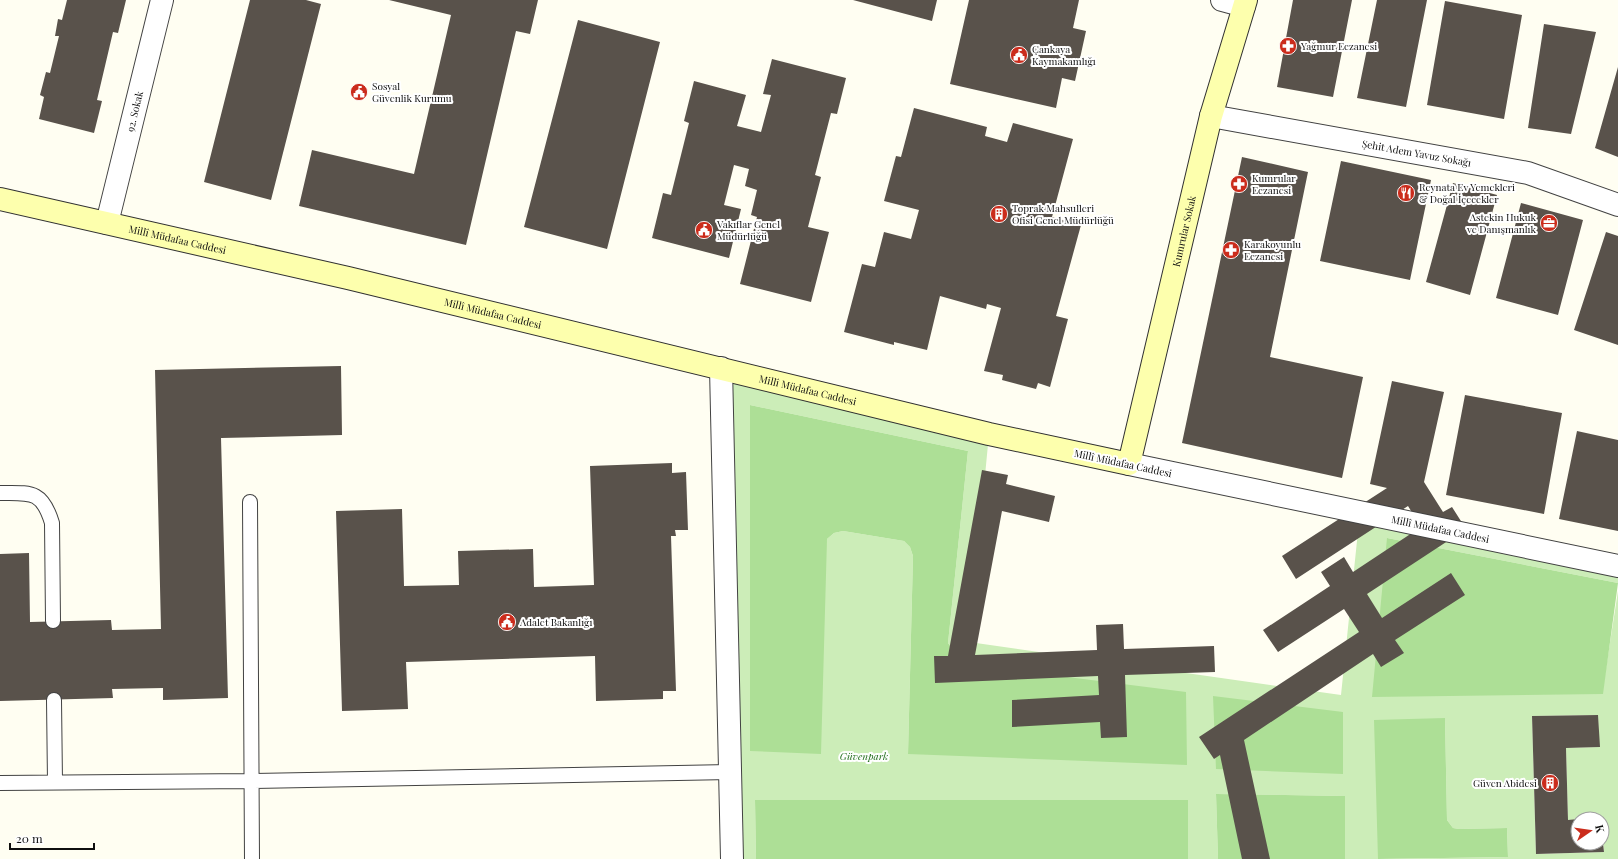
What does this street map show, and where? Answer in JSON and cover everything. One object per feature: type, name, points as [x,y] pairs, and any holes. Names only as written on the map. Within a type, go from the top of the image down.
[{"type":"main road","name":"Kumrular Sokak","points":[[1129,464],[1211,116],[1245,3]]},
{"type":"main road","name":"Millî Müdafaa Caddesi","points":[[1,198],[348,278],[981,432],[1129,464]]},
{"type":"street","name":"92. Sokak","points":[[107,223],[162,0]]},
{"type":"street","points":[[1222,0],[1245,3]]},
{"type":"street","name":"Şehit Adem Yavuz Sokağı","points":[[1211,116],[1528,173],[1618,205]]},
{"type":"street","points":[[721,368],[732,859]]},
{"type":"street","name":"Millî Müdafaa Caddesi","points":[[1129,464],[1618,566]]},
{"type":"lane","points":[[0,493],[29,494],[38,497],[45,504],[49,513],[52,523],[52,622]]},
{"type":"lane","points":[[250,502],[252,859]]},
{"type":"lane","points":[[54,700],[55,782]]},
{"type":"lane","points":[[0,783],[251,781],[730,772]]},
{"type":"green space","name":"Güvenpark","points":[[721,368],[989,434],[969,642],[1341,695],[1360,512],[1618,566],[1618,583],[1387,538],[1602,694],[1618,591],[1618,859],[1378,859],[1345,859],[1345,796],[1216,794],[1218,859],[1188,859],[1187,800],[755,800],[756,859],[732,859]],"holes":[[[750,405],[968,451],[948,643],[964,664],[908,754],[913,556],[910,547],[904,541],[843,531],[834,533],[827,539],[751,751]],[[1598,715],[1599,747],[1566,748],[1568,820],[1570,820],[1570,811],[1610,811],[1610,851],[1536,854],[1532,716]],[[1445,718],[1447,820],[1453,828],[1459,829],[1507,828],[1508,857],[1378,859]]]},
{"type":"green space","points":[[750,405],[968,451],[948,643],[964,664],[1186,692],[1187,765],[908,754],[913,556],[910,547],[904,541],[843,531],[834,533],[827,539],[821,754],[750,751]]},
{"type":"green space","points":[[1387,538],[1618,583],[1603,694],[1372,697]]},
{"type":"green space","points":[[1213,696],[1343,712],[1343,774],[1216,769]]},
{"type":"green space","points":[[1445,718],[1447,820],[1453,828],[1459,829],[1507,828],[1508,857],[1378,859],[1374,720]]},
{"type":"green space","points":[[1216,794],[1345,796],[1345,859],[1218,859]]},
{"type":"green space","points":[[755,800],[1188,800],[1188,859],[756,859]]},
{"type":"building","points":[[67,0],[126,0],[118,33],[113,32],[97,100],[102,101],[94,133],[39,119],[44,97],[40,95],[46,72],[50,73],[59,36],[55,36],[58,19],[62,20]]},
{"type":"building","points":[[250,0],[306,0],[321,4],[271,200],[204,182]]},
{"type":"building","points":[[389,0],[538,0],[530,34],[516,31],[466,245],[299,206],[312,150],[414,174],[451,15]]},
{"type":"building","points":[[853,0],[937,0],[932,21]]},
{"type":"building","name":"Çankaya Kaymakamlığı","points":[[969,0],[1079,0],[1073,28],[1086,31],[1075,81],[1062,78],[1056,108],[950,84]]},
{"type":"building","points":[[1293,0],[1352,0],[1333,97],[1277,87]]},
{"type":"building","points":[[1377,0],[1427,0],[1406,107],[1357,98]]},
{"type":"building","points":[[1445,1],[1522,15],[1504,119],[1427,105]]},
{"type":"building","points":[[578,20],[660,42],[607,249],[524,227]]},
{"type":"building","points":[[1544,24],[1596,32],[1571,134],[1528,128]]},
{"type":"building","points":[[772,59],[846,78],[837,114],[831,113],[815,175],[821,177],[808,227],[829,232],[811,302],[740,284],[757,217],[751,215],[757,190],[745,186],[749,169],[734,165],[724,205],[741,209],[729,258],[652,238],[663,193],[671,195],[689,123],[684,121],[694,81],[746,95],[737,126],[761,132],[771,95],[763,94]]},
{"type":"building","points":[[1618,67],[1618,157],[1595,148]]},
{"type":"building","points":[[914,108],[987,127],[985,136],[1007,142],[1013,123],[1073,139],[1052,217],[1081,225],[1056,316],[1068,319],[1050,387],[1038,383],[1036,389],[1002,380],[1003,375],[984,371],[1001,308],[987,304],[986,309],[940,296],[927,350],[894,342],[894,345],[844,332],[862,264],[875,267],[884,232],[911,239],[919,210],[884,201],[896,156],[901,157]]},
{"type":"building","points":[[1242,157],[1308,172],[1270,357],[1363,377],[1342,478],[1182,443]]},
{"type":"building","points":[[1341,161],[1431,180],[1410,280],[1320,261]]},
{"type":"building","points":[[1453,183],[1497,195],[1470,295],[1426,282]]},
{"type":"building","points":[[1521,203],[1583,220],[1558,315],[1496,298]]},
{"type":"building","points":[[1606,232],[1618,236],[1618,345],[1574,330]]},
{"type":"building","points":[[341,366],[342,435],[221,438],[228,698],[163,700],[163,688],[112,689],[113,698],[0,701],[0,554],[29,553],[30,622],[111,620],[112,630],[161,629],[155,370]]},
{"type":"building","points":[[1392,381],[1444,392],[1424,482],[1443,512],[1452,507],[1466,529],[1367,594],[1382,618],[1451,573],[1465,595],[1395,640],[1404,653],[1381,667],[1373,654],[1244,740],[1270,859],[1242,859],[1220,755],[1214,759],[1199,737],[1359,632],[1344,609],[1278,652],[1263,630],[1330,586],[1321,572],[1344,557],[1353,572],[1421,527],[1408,506],[1296,579],[1282,556],[1387,488],[1370,484]]},
{"type":"building","points":[[1465,395],[1562,413],[1544,514],[1446,495]]},
{"type":"building","points":[[1577,431],[1618,440],[1618,531],[1559,519]]},
{"type":"building","name":"Adalet Bakanlığı","points":[[672,463],[672,473],[686,472],[688,530],[675,530],[676,536],[671,536],[676,691],[663,691],[663,699],[596,701],[595,656],[406,662],[408,709],[342,711],[336,511],[402,509],[404,586],[459,585],[458,551],[533,549],[534,587],[594,585],[590,466]]},
{"type":"building","points":[[982,470],[1008,475],[1006,484],[1055,496],[1049,522],[1002,511],[975,655],[1097,650],[1096,625],[1123,624],[1124,649],[1214,646],[1215,672],[1125,675],[1127,737],[1101,738],[1100,722],[1012,727],[1012,700],[1099,695],[1098,676],[935,683],[934,656],[948,656]]},
{"type":"building","name":"Güven Abidesi","points":[[1598,715],[1600,747],[1566,748],[1568,820],[1570,820],[1570,851],[1604,852],[1536,854],[1532,716]]},
{"type":"place","name":"Yağmur Eczanesi","points":[[1288,46]]},
{"type":"place","name":"Çankaya Kaymakamlığı","points":[[1019,55]]},
{"type":"place","name":"Sosyal Güvenlik Kurumu","points":[[359,92]]},
{"type":"place","name":"Kumrular Eczanesi","points":[[1239,184]]},
{"type":"place","name":"Reynata Ev Yemekleri & Doğal İçecekler","points":[[1406,193]]},
{"type":"place","name":"Toprak Mahsulleri Ofisi Genel Müdürlüğü","points":[[999,214]]},
{"type":"place","name":"Astekin Hukuk ve Danışmanlık","points":[[1549,223]]},
{"type":"place","name":"Vakıflar Genel Müdürlüğü","points":[[704,230]]},
{"type":"place","name":"Karakoyunlu Eczanesi","points":[[1231,250]]},
{"type":"place","name":"Adalet Bakanlığı","points":[[507,622]]},
{"type":"place","name":"Güven Abidesi","points":[[1550,783]]}]
